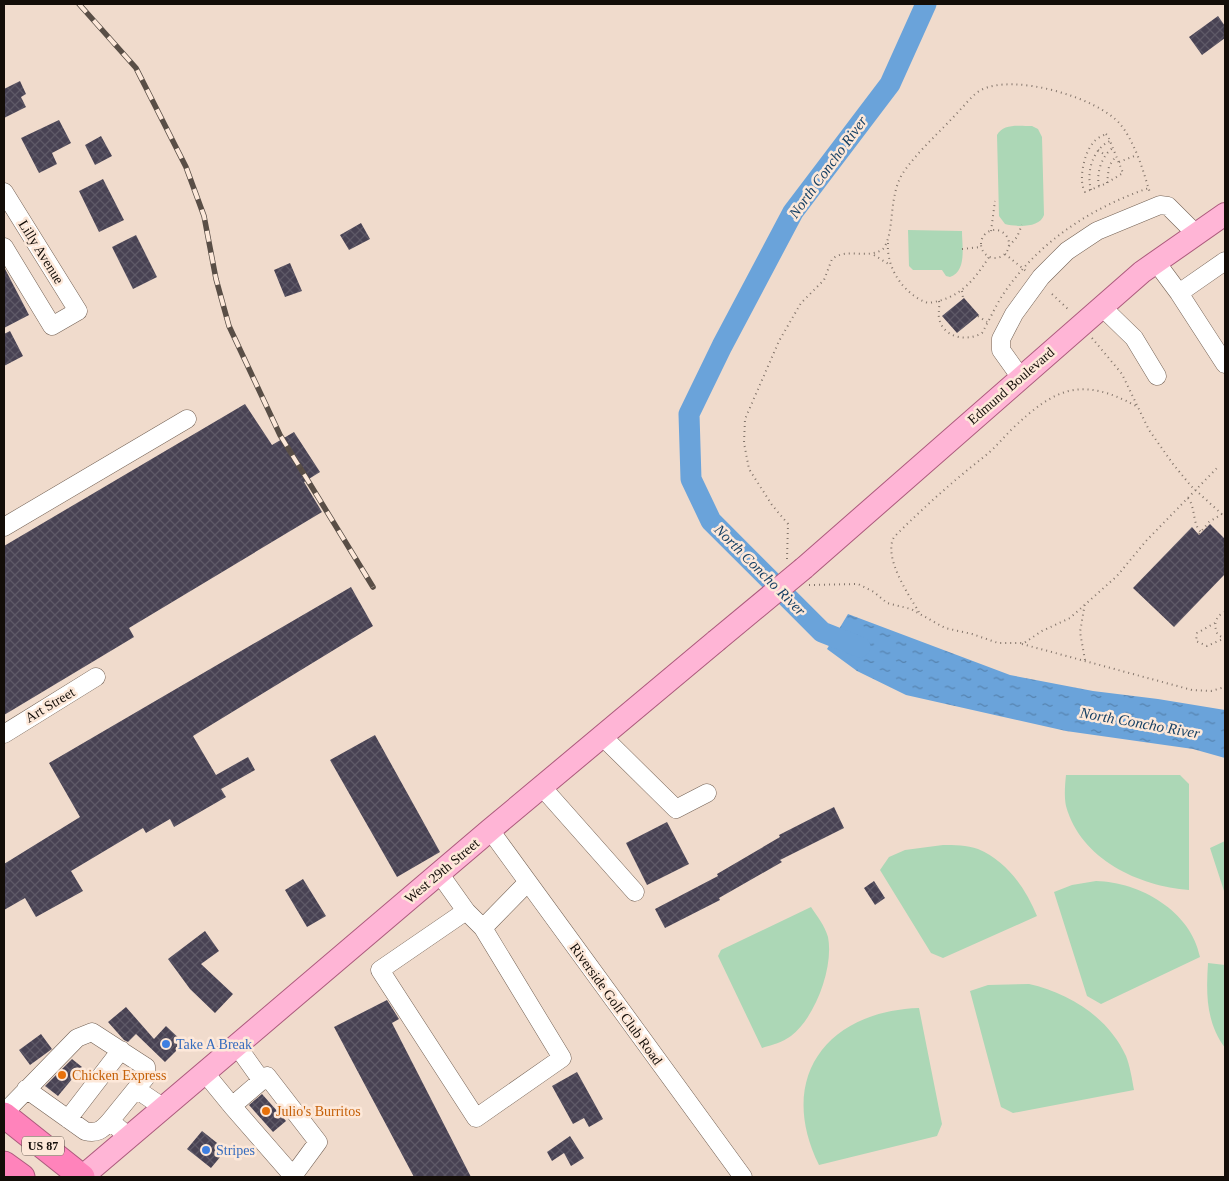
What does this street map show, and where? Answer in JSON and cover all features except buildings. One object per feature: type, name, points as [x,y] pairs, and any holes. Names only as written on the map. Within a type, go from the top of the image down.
[{"type":"highway","name":"US 87","points":[[4,1114],[82,1177]]},
{"type":"highway","name":"US 87","points":[[4,1164],[22,1177]]},
{"type":"main road","name":"Edmund Boulevard","points":[[799,570],[1102,307],[1156,262],[1225,214]]},
{"type":"main road","name":"West 29th Street","points":[[82,1177],[799,570]]},
{"type":"street","name":"Lilly Avenue","points":[[4,192],[78,311],[52,326],[4,247]]},
{"type":"street","points":[[1020,378],[1001,350],[1001,339],[1014,314],[1040,277],[1067,251],[1097,231],[1154,207],[1168,206],[1197,235]]},
{"type":"street","points":[[1179,293],[1225,261]]},
{"type":"street","points":[[1156,262],[1179,293],[1225,364]]},
{"type":"street","points":[[1102,307],[1134,338],[1157,376]]},
{"type":"street","points":[[4,527],[187,419]]},
{"type":"street","name":"Art Street","points":[[4,734],[96,677]]},
{"type":"street","points":[[602,736],[676,809],[707,792]]},
{"type":"street","points":[[542,787],[635,892]]},
{"type":"street","name":"Riverside Golf Club Road","points":[[490,830],[743,1177]]},
{"type":"street","points":[[439,873],[466,911],[483,928],[562,1058],[476,1118],[380,970],[466,911]]},
{"type":"street","points":[[483,928],[528,882]]},
{"type":"street","points":[[4,1114],[26,1090],[77,1038],[85,1033],[92,1032],[146,1067],[146,1077],[102,1130],[94,1133],[85,1132],[26,1090]]},
{"type":"street","points":[[237,1046],[262,1081]]},
{"type":"street","points":[[68,1119],[121,1050]]},
{"type":"street","points":[[205,1073],[232,1106],[292,1176],[318,1142],[267,1076],[232,1106]]},
{"type":"street","points":[[136,1088],[164,1108]]},
{"type":"street","points":[[110,1121],[129,1137]]},
{"type":"path","points":[[890,266],[888,238],[894,197],[904,172],[974,95],[993,86],[1010,84],[1029,86],[1090,102],[1115,118],[1129,138],[1137,155],[1154,207]]},
{"type":"path","points":[[1108,134],[1113,148],[1122,175],[1086,192],[1083,190],[1084,167],[1087,154],[1094,141],[1108,134]]},
{"type":"path","points":[[1091,190],[1090,176],[1094,157],[1098,150],[1110,141]]},
{"type":"path","points":[[1099,186],[1098,177],[1101,165],[1105,155],[1113,148]]},
{"type":"path","points":[[1098,150],[1105,155]]},
{"type":"path","points":[[1087,154],[1094,157]]},
{"type":"path","points":[[1119,162],[1137,155]]},
{"type":"path","points":[[1107,183],[1109,168],[1116,156]]},
{"type":"path","points":[[1101,165],[1109,168]]},
{"type":"path","points":[[1084,167],[1091,169]]},
{"type":"path","points":[[1090,176],[1098,177]]},
{"type":"path","points":[[992,230],[995,201]]},
{"type":"path","points":[[981,247],[989,257],[996,258],[1005,254],[1017,237],[1022,225]]},
{"type":"path","points":[[992,230],[1004,234],[1009,246]]},
{"type":"path","points":[[981,247],[984,235],[992,230]]},
{"type":"path","points":[[870,254],[882,249],[888,238]]},
{"type":"path","points":[[962,249],[981,247]]},
{"type":"path","points":[[989,257],[971,283],[962,292],[945,300],[925,302],[906,289],[890,266],[878,256],[856,252],[843,254],[832,259],[824,280],[801,304],[779,341],[745,419],[744,443],[749,468],[772,505],[788,524],[799,570],[816,586],[858,584],[874,592],[887,603],[911,609],[945,628],[972,634],[998,643],[1020,644],[1192,690],[1211,691],[1225,687]]},
{"type":"path","points":[[1005,254],[1031,275]]},
{"type":"path","points":[[962,292],[963,298]]},
{"type":"path","points":[[1052,294],[1072,313]]},
{"type":"path","points":[[978,316],[987,322]]},
{"type":"path","points":[[1092,338],[1122,374],[1136,406],[1161,448],[1195,490],[1225,516]]},
{"type":"path","points":[[920,613],[897,572],[891,543],[894,537],[930,502],[966,469],[985,456],[1038,406],[1054,396],[1087,388],[1115,395],[1136,406]]},
{"type":"path","points":[[1020,644],[1067,620],[1085,602],[1117,576],[1140,548],[1217,468]]},
{"type":"path","points":[[1188,498],[1196,514],[1196,526],[1200,533],[1222,514]]},
{"type":"path","points":[[1085,602],[1080,632],[1085,660]]},
{"type":"path","points":[[1215,623],[1197,633],[1196,641],[1207,646],[1224,639],[1216,632],[1215,623],[1218,616],[1225,612]]},
{"type":"green space","points":[[1032,126],[1038,129],[1042,137],[1044,215],[1038,222],[1028,226],[1005,224],[999,216],[997,135],[1008,127]]},
{"type":"green space","points":[[908,230],[962,231],[963,251],[959,270],[950,277],[946,276],[942,270],[913,270],[909,266]]},
{"type":"green space","points":[[1066,775],[1180,775],[1189,784],[1189,890],[1151,883],[1132,876],[1114,867],[1098,855],[1074,825],[1066,806]]},
{"type":"green space","points":[[1225,841],[1225,894],[1210,848]]},
{"type":"green space","points":[[943,845],[978,849],[998,861],[1007,868],[1021,886],[1037,916],[943,958],[931,953],[880,870],[889,857],[905,850]]},
{"type":"green space","points":[[1096,881],[1130,887],[1146,893],[1161,902],[1175,913],[1186,926],[1195,941],[1200,957],[1101,1004],[1087,996],[1054,892],[1072,885]]},
{"type":"green space","points":[[811,907],[823,925],[828,937],[828,963],[821,991],[815,1005],[800,1028],[784,1040],[762,1048],[718,956],[721,950]]},
{"type":"green space","points":[[1208,963],[1225,965],[1225,1048],[1214,1028],[1211,1018],[1207,997]]},
{"type":"green space","points":[[1029,984],[1073,1000],[1098,1018],[1118,1042],[1126,1056],[1134,1090],[1013,1113],[1001,1107],[970,991],[988,985]]},
{"type":"green space","points":[[919,1008],[942,1124],[937,1136],[819,1165],[807,1133],[804,1104],[807,1078],[818,1055],[836,1036],[859,1022],[887,1012]]},
{"type":"water","points":[[848,614],[1010,675],[1093,691],[1225,710],[1225,758],[1193,749],[1066,731],[906,695],[857,671],[827,649]]},
{"type":"waterway","name":"North Concho River","points":[[860,647],[822,632],[711,521],[691,479],[689,414],[722,346],[793,212],[890,84],[926,4]]},
{"type":"railway","points":[[79,4],[136,68],[186,167],[204,216],[216,279],[229,326],[280,435],[373,587]]},
{"type":"place","name":"Take A Break","points":[[166,1044]]},
{"type":"place","name":"Chicken Express","points":[[62,1075]]},
{"type":"place","name":"Julio's Burritos","points":[[266,1111]]},
{"type":"place","name":"Stripes","points":[[206,1150]]}]
